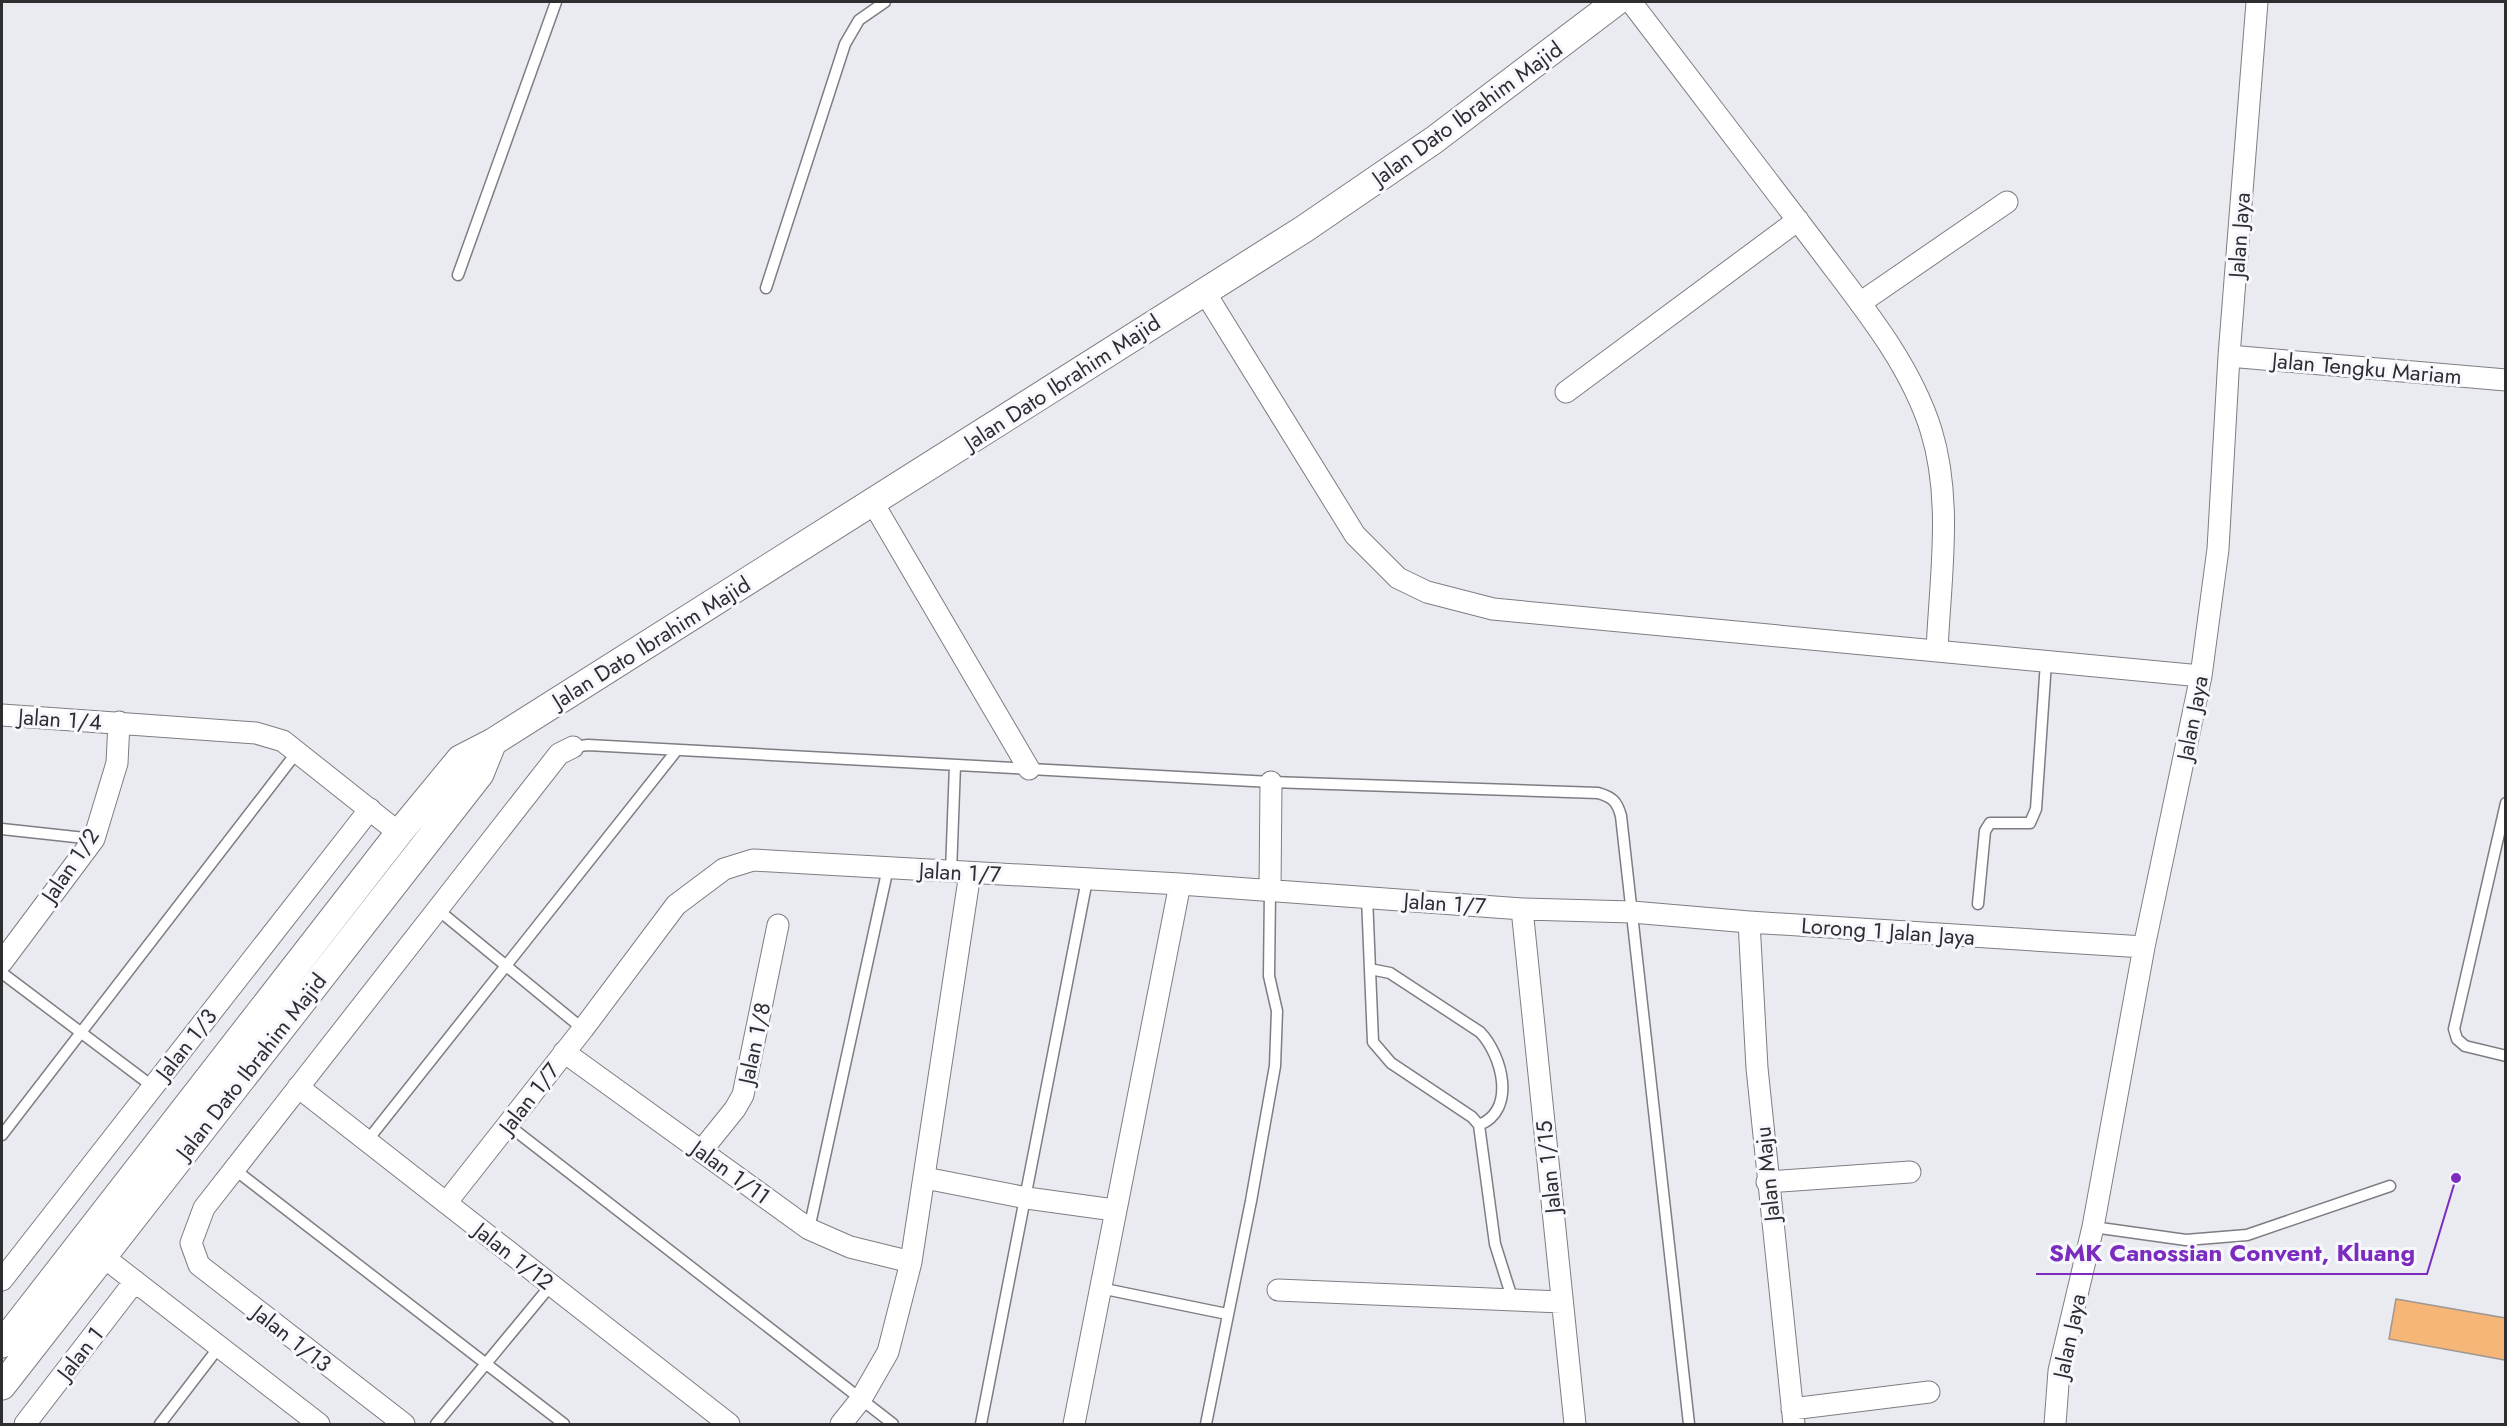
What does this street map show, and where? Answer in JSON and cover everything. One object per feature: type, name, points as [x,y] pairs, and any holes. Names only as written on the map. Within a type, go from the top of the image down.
[{"type":"street","name":"Jalan Dato Ibrahim Majid","points":[[2,1386],[93,1249],[399,833],[460,759],[493,742],[1304,229],[1434,140],[1616,2]]},
{"type":"street","points":[[1630,2],[1798,220],[1860,303],[1901,364],[1931,431],[1944,501],[1937,651]]},
{"type":"street","name":"Jalan Jaya","points":[[2055,1425],[2060,1371],[2093,1227],[2144,947],[2201,676],[2218,549],[2229,356],[2257,2]]},
{"type":"street","points":[[1860,303],[2007,202]]},
{"type":"street","points":[[1566,392],[1798,220]]},
{"type":"street","points":[[1204,291],[1355,535],[1398,578],[1427,592],[1493,609],[2201,676]]},
{"type":"street","name":"Jalan Tengku Mariam","points":[[2229,356],[2505,380]]},
{"type":"street","points":[[873,503],[1029,769]]},
{"type":"street","name":"Jalan 1/4","points":[[2,715],[256,733],[283,741],[399,833]]},
{"type":"street","name":"Jalan 1/2","points":[[2,962],[93,839],[117,764],[119,722]]},
{"type":"street","name":"Jalan Dato Ibrahim Majid","points":[[2,1344],[93,1249],[480,774],[493,742]]},
{"type":"street","points":[[234,1169],[559,754],[573,747]]},
{"type":"street","points":[[1270,890],[1271,782]]},
{"type":"street","name":"Jalan 1/3","points":[[2,1280],[370,809]]},
{"type":"street","name":"Jalan 1/7","points":[[446,1203],[583,1029],[676,905],[724,869],[753,860],[1180,884],[1521,909],[1632,912]]},
{"type":"street","points":[[841,1425],[861,1400],[888,1352],[910,1262],[925,1178],[961,873]]},
{"type":"street","points":[[1074,1425],[1114,1210],[1180,884]]},
{"type":"street","name":"Jalan 1/15","points":[[1521,909],[1575,1425]]},
{"type":"street","name":"Lorong 1 Jalan Jaya","points":[[1632,912],[1749,922],[2144,947]]},
{"type":"street","name":"Jalan Maju","points":[[1749,922],[1757,1068],[1767,1182],[1793,1417]]},
{"type":"street","name":"Jalan 1/8","points":[[702,1150],[735,1109],[742,1095],[778,925]]},
{"type":"street","name":"Jalan 1/11","points":[[564,1052],[809,1229],[850,1246],[910,1262]]},
{"type":"street","name":"Jalan 1/12","points":[[298,1087],[729,1425]]},
{"type":"street","name":"Jalan 1/13","points":[[234,1169],[204,1208],[191,1243],[199,1265],[404,1425]]},
{"type":"street","points":[[1767,1182],[1910,1172]]},
{"type":"street","points":[[925,1178],[1027,1198],[1114,1210]]},
{"type":"street","points":[[93,1249],[219,1347],[305,1420]]},
{"type":"street","name":"Jalan 1","points":[[25,1425],[135,1281]]},
{"type":"street","points":[[1278,1290],[1562,1302]]},
{"type":"street","points":[[1793,1417],[1929,1392]]},
{"type":"lane","points":[[458,275],[556,2]]},
{"type":"lane","points":[[766,288],[845,44],[859,20],[885,2]]},
{"type":"lane","points":[[1978,904],[1985,831],[1990,822],[2031,823],[2036,808],[2046,662]]},
{"type":"lane","points":[[573,747],[588,745],[1271,782],[1598,794],[1611,797],[1618,803],[1621,816],[1689,1425]]},
{"type":"lane","points":[[367,1141],[677,750]]},
{"type":"lane","points":[[2,1135],[297,752]]},
{"type":"lane","points":[[956,765],[961,873]]},
{"type":"lane","points":[[2505,803],[2454,1029],[2457,1039],[2465,1046],[2505,1056]]},
{"type":"lane","points":[[2,829],[93,839]]},
{"type":"lane","points":[[809,1229],[888,868]]},
{"type":"lane","points":[[981,1425],[1027,1198],[1087,880]]},
{"type":"lane","points":[[1206,1425],[1251,1201],[1278,1041],[1277,1011],[1269,976],[1270,890]]},
{"type":"lane","points":[[1367,897],[1373,1042],[1380,1054],[1472,1117],[1479,1125],[1495,1244],[1513,1300]]},
{"type":"lane","points":[[437,909],[583,1029]]},
{"type":"lane","points":[[1370,969],[1390,973],[1480,1032],[1489,1041],[1502,1077],[1503,1089],[1493,1116],[1489,1122],[1479,1125]]},
{"type":"lane","points":[[2,973],[152,1086]]},
{"type":"lane","points":[[508,1125],[893,1425]]},
{"type":"lane","points":[[234,1169],[564,1425]]},
{"type":"lane","points":[[2093,1227],[2186,1240],[2247,1235],[2390,1186]]},
{"type":"lane","points":[[436,1425],[551,1285]]},
{"type":"lane","points":[[1100,1288],[1227,1314]]},
{"type":"lane","points":[[160,1425],[219,1347]]},
{"type":"building","points":[[2396,1299],[2505,1318],[2505,1360],[2389,1339]]},
{"type":"place","name":"SMK Canossian Convent, Kluang","points":[[2456,1178]]}]
